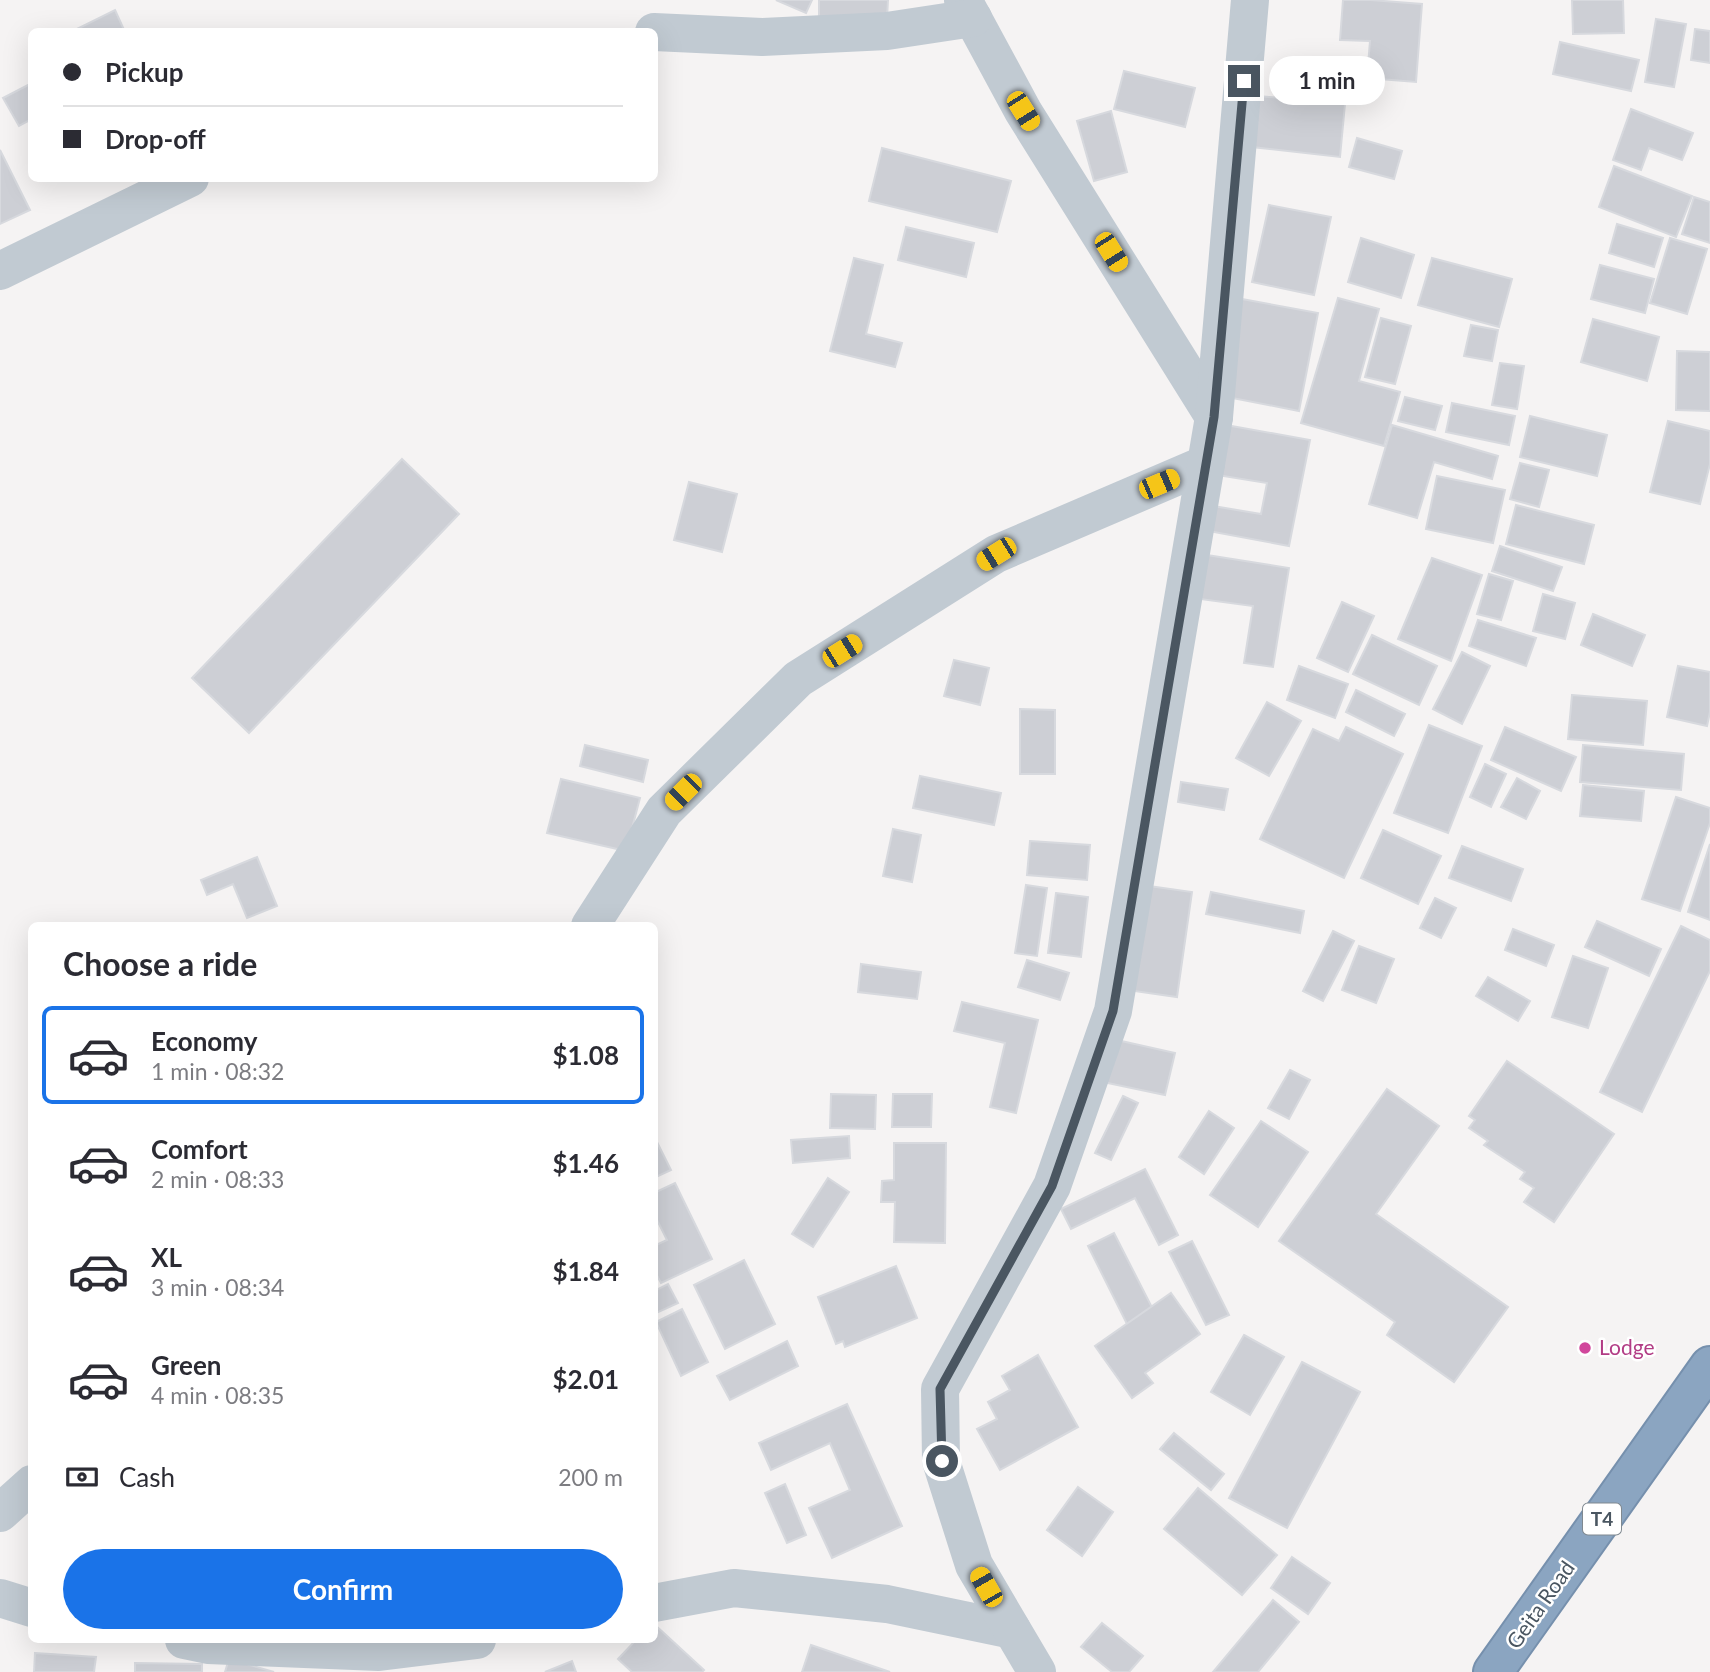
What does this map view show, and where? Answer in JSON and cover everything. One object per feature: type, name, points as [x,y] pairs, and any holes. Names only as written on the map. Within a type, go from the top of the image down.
[{"type":"highway","name":"Geita Road","points":[[1493,1672],[1710,1366]]},
{"type":"street","points":[[1037,1672],[974,1565],[942,1461],[940,1389],[1052,1186],[1113,1011],[1214,417],[1250,0]]},
{"type":"street","points":[[658,32],[776,36],[887,31],[968,9],[1023,111],[1214,417]]},
{"type":"street","points":[[0,271],[182,182]]},
{"type":"street","points":[[593,922],[664,811],[798,679],[996,554],[1206,464]]},
{"type":"street","points":[[0,1513],[28,1488]]},
{"type":"street","points":[[658,1602],[734,1588],[887,1604],[1012,1630]]},
{"type":"street","points":[[0,1598],[28,1607]]},
{"type":"street","points":[[198,1643],[379,1652],[452,1643]]},
{"type":"building","points":[[776,0],[812,0],[806,13]]},
{"type":"building","points":[[819,0],[888,0],[887,19],[819,18]]},
{"type":"building","points":[[1343,0],[1422,4],[1416,82],[1367,78],[1370,41],[1340,40]]},
{"type":"building","points":[[1572,0],[1623,0],[1624,33],[1573,34]]},
{"type":"building","points":[[115,10],[123,28],[79,28]]},
{"type":"building","points":[[1656,19],[1686,24],[1674,87],[1645,82]]},
{"type":"building","points":[[1695,29],[1710,31],[1710,63],[1691,60]]},
{"type":"building","points":[[1560,42],[1639,60],[1631,91],[1553,74]]},
{"type":"building","points":[[1124,71],[1195,88],[1185,127],[1114,109]]},
{"type":"building","points":[[28,85],[28,121],[19,126],[3,98]]},
{"type":"building","points":[[1258,96],[1345,104],[1340,157],[1252,147]]},
{"type":"building","points":[[1631,109],[1693,133],[1682,160],[1649,148],[1641,170],[1613,160]]},
{"type":"building","points":[[1111,111],[1127,172],[1094,181],[1077,121]]},
{"type":"building","points":[[1357,138],[1402,151],[1394,179],[1349,167]]},
{"type":"building","points":[[882,148],[1011,181],[997,232],[869,201]]},
{"type":"building","points":[[0,150],[30,210],[0,224]]},
{"type":"building","points":[[1614,166],[1692,196],[1676,237],[1599,207]]},
{"type":"building","points":[[1694,197],[1710,202],[1710,243],[1682,234]]},
{"type":"building","points":[[1269,205],[1331,217],[1314,295],[1252,282]]},
{"type":"building","points":[[1617,224],[1663,238],[1654,267],[1609,253]]},
{"type":"building","points":[[906,227],[974,243],[966,277],[898,260]]},
{"type":"building","points":[[1361,238],[1414,255],[1401,298],[1348,282]]},
{"type":"building","points":[[1670,238],[1707,249],[1687,314],[1650,303]]},
{"type":"building","points":[[854,258],[883,265],[866,334],[902,343],[895,367],[830,351]]},
{"type":"building","points":[[1432,258],[1512,279],[1499,327],[1418,305]]},
{"type":"building","points":[[1600,265],[1654,279],[1645,313],[1591,299]]},
{"type":"building","points":[[1338,298],[1379,309],[1359,381],[1400,392],[1384,446],[1301,423]]},
{"type":"building","points":[[1242,299],[1318,313],[1299,411],[1222,396]]},
{"type":"building","points":[[1381,318],[1411,326],[1395,384],[1365,377]]},
{"type":"building","points":[[1593,319],[1659,337],[1647,381],[1581,362]]},
{"type":"building","points":[[1471,325],[1498,330],[1492,361],[1464,356]]},
{"type":"building","points":[[1677,351],[1710,352],[1710,411],[1676,410]]},
{"type":"building","points":[[1500,363],[1524,366],[1517,409],[1492,405]]},
{"type":"building","points":[[1405,397],[1442,406],[1435,430],[1398,421]]},
{"type":"building","points":[[1452,403],[1515,416],[1509,445],[1446,432]]},
{"type":"building","points":[[1530,416],[1607,435],[1597,476],[1520,457]]},
{"type":"building","points":[[1668,421],[1710,431],[1710,464],[1700,504],[1650,492]]},
{"type":"building","points":[[1226,425],[1310,440],[1289,546],[1203,530],[1207,505],[1261,514],[1267,483],[1217,475]]},
{"type":"building","points":[[1392,425],[1498,456],[1492,479],[1434,462],[1417,518],[1369,504]]},
{"type":"building","points":[[402,459],[459,514],[249,733],[192,678]]},
{"type":"building","points":[[1520,463],[1549,470],[1539,507],[1510,499]]},
{"type":"building","points":[[1437,476],[1505,490],[1493,543],[1426,529]]},
{"type":"building","points":[[689,482],[737,494],[722,552],[674,540]]},
{"type":"building","points":[[1516,505],[1594,525],[1584,564],[1506,544]]},
{"type":"building","points":[[1500,546],[1562,567],[1553,591],[1492,571]]},
{"type":"building","points":[[1207,555],[1289,568],[1273,667],[1244,663],[1253,606],[1200,599]]},
{"type":"building","points":[[1432,558],[1482,575],[1451,661],[1398,639]]},
{"type":"building","points":[[1489,574],[1513,581],[1501,620],[1477,614]]},
{"type":"building","points":[[1543,594],[1575,603],[1565,639],[1533,631]]},
{"type":"building","points":[[1342,602],[1374,616],[1348,672],[1317,658]]},
{"type":"building","points":[[1593,614],[1645,635],[1632,666],[1581,645]]},
{"type":"building","points":[[1478,620],[1536,638],[1526,666],[1469,646]]},
{"type":"building","points":[[1372,635],[1437,666],[1419,705],[1353,674]]},
{"type":"building","points":[[1462,652],[1490,666],[1462,724],[1433,709]]},
{"type":"building","points":[[954,660],[989,668],[980,705],[944,696]]},
{"type":"building","points":[[1299,666],[1348,684],[1335,718],[1287,700]]},
{"type":"building","points":[[1678,666],[1710,672],[1710,712],[1707,726],[1667,717]]},
{"type":"building","points":[[1356,690],[1405,714],[1394,736],[1346,712]]},
{"type":"building","points":[[1572,695],[1647,701],[1643,745],[1568,739]]},
{"type":"building","points":[[1267,702],[1301,721],[1269,776],[1236,758]]},
{"type":"building","points":[[1020,709],[1055,710],[1055,774],[1020,774]]},
{"type":"building","points":[[1429,725],[1482,746],[1448,833],[1394,813]]},
{"type":"building","points":[[1346,727],[1403,754],[1344,878],[1260,839],[1313,729],[1339,741]]},
{"type":"building","points":[[1505,727],[1576,757],[1561,791],[1491,760]]},
{"type":"building","points":[[585,745],[648,760],[643,782],[580,766]]},
{"type":"building","points":[[1583,745],[1684,754],[1681,790],[1580,782]]},
{"type":"building","points":[[1485,764],[1506,774],[1491,807],[1470,797]]},
{"type":"building","points":[[920,776],[1001,793],[994,825],[913,808]]},
{"type":"building","points":[[1517,778],[1540,791],[1526,819],[1501,807]]},
{"type":"building","points":[[561,779],[640,798],[626,851],[547,833]]},
{"type":"building","points":[[1181,782],[1228,789],[1224,810],[1178,802]]},
{"type":"building","points":[[1583,785],[1644,791],[1641,821],[1580,816]]},
{"type":"building","points":[[1676,797],[1710,808],[1710,823],[1680,911],[1642,899]]},
{"type":"building","points":[[893,829],[921,835],[912,882],[883,876]]},
{"type":"building","points":[[1383,830],[1441,856],[1418,904],[1361,878]]},
{"type":"building","points":[[1030,841],[1090,845],[1087,880],[1027,875]]},
{"type":"building","points":[[1710,844],[1710,920],[1688,912]]},
{"type":"building","points":[[1462,846],[1523,869],[1511,901],[1449,878]]},
{"type":"building","points":[[257,857],[277,906],[247,918],[233,884],[207,895],[201,880]]},
{"type":"building","points":[[1026,885],[1047,888],[1037,956],[1015,953]]},
{"type":"building","points":[[1149,886],[1192,892],[1177,997],[1134,991]]},
{"type":"building","points":[[1211,892],[1304,911],[1300,933],[1206,914]]},
{"type":"building","points":[[1056,893],[1088,897],[1081,957],[1048,953]]},
{"type":"building","points":[[1435,898],[1456,908],[1441,938],[1420,928]]},
{"type":"building","points":[[1597,921],[1661,949],[1649,976],[1585,947]]},
{"type":"building","points":[[1681,926],[1710,940],[1710,971],[1642,1112],[1600,1092]]},
{"type":"building","points":[[1513,929],[1554,945],[1546,966],[1505,950]]},
{"type":"building","points":[[1333,931],[1354,941],[1323,1001],[1303,991]]},
{"type":"building","points":[[1359,946],[1394,959],[1376,1003],[1342,990]]},
{"type":"building","points":[[1573,956],[1608,968],[1588,1028],[1552,1017]]},
{"type":"building","points":[[1027,960],[1069,973],[1060,1000],[1018,987]]},
{"type":"building","points":[[861,964],[921,972],[917,999],[858,992]]},
{"type":"building","points":[[1488,977],[1530,1001],[1518,1021],[1476,996]]},
{"type":"building","points":[[962,1002],[1038,1020],[1016,1113],[990,1107],[1005,1043],[954,1031]]},
{"type":"building","points":[[1108,1038],[1175,1053],[1165,1095],[1098,1081]]},
{"type":"building","points":[[1507,1061],[1614,1134],[1554,1222],[1524,1202],[1534,1188],[1520,1179],[1525,1172],[1484,1145],[1488,1141],[1469,1128],[1475,1120],[1469,1116]]},
{"type":"building","points":[[1290,1070],[1310,1080],[1289,1119],[1268,1108]]},
{"type":"building","points":[[1387,1089],[1439,1126],[1376,1214],[1508,1307],[1454,1382],[1387,1335],[1395,1322],[1279,1241]]},
{"type":"building","points":[[831,1094],[876,1095],[875,1129],[830,1128]]},
{"type":"building","points":[[893,1094],[932,1094],[931,1127],[892,1127]]},
{"type":"building","points":[[1123,1096],[1138,1103],[1111,1160],[1095,1153]]},
{"type":"building","points":[[1209,1111],[1234,1128],[1204,1174],[1179,1157]]},
{"type":"building","points":[[1261,1121],[1308,1152],[1258,1227],[1210,1195]]},
{"type":"building","points":[[849,1136],[850,1158],[793,1163],[791,1140]]},
{"type":"building","points":[[894,1143],[946,1143],[945,1243],[894,1242],[895,1202],[881,1202],[882,1181],[894,1180]]},
{"type":"building","points":[[658,1144],[671,1170],[658,1176]]},
{"type":"building","points":[[1145,1169],[1178,1235],[1159,1245],[1135,1198],[1071,1229],[1061,1209]]},
{"type":"building","points":[[828,1178],[849,1192],[813,1247],[792,1234]]},
{"type":"building","points":[[675,1183],[712,1259],[661,1283],[658,1277],[658,1244],[667,1240],[658,1222],[658,1191]]},
{"type":"building","points":[[1114,1233],[1165,1333],[1138,1346],[1088,1246]]},
{"type":"building","points":[[1192,1241],[1229,1315],[1206,1325],[1169,1252]]},
{"type":"building","points":[[744,1260],[775,1324],[725,1349],[694,1285]]},
{"type":"building","points":[[896,1266],[917,1318],[845,1347],[843,1341],[836,1344],[818,1297]]},
{"type":"building","points":[[668,1284],[678,1303],[658,1312],[658,1289]]},
{"type":"building","points":[[1171,1293],[1200,1334],[1145,1373],[1153,1383],[1132,1398],[1095,1346]]},
{"type":"building","points":[[682,1309],[708,1362],[681,1376],[658,1321]]},
{"type":"building","points":[[1244,1335],[1284,1357],[1250,1415],[1211,1392]]},
{"type":"building","points":[[787,1341],[798,1366],[730,1400],[717,1376]]},
{"type":"building","points":[[1038,1355],[1078,1427],[1000,1470],[977,1429],[997,1419],[988,1402],[1010,1390],[1002,1376]]},
{"type":"building","points":[[1302,1362],[1360,1392],[1287,1528],[1229,1498]]},
{"type":"building","points":[[847,1404],[902,1526],[832,1558],[809,1508],[850,1490],[830,1443],[771,1470],[759,1443]]},
{"type":"building","points":[[1174,1433],[1224,1474],[1211,1490],[1160,1449]]},
{"type":"building","points":[[785,1484],[806,1535],[787,1543],[765,1493]]},
{"type":"building","points":[[1078,1487],[1113,1512],[1082,1556],[1047,1530]]},
{"type":"building","points":[[1198,1488],[1277,1555],[1242,1595],[1164,1529]]},
{"type":"building","points":[[1292,1557],[1330,1583],[1308,1614],[1271,1588]]},
{"type":"building","points":[[1273,1600],[1299,1622],[1258,1672],[1213,1672]]},
{"type":"building","points":[[1102,1623],[1143,1656],[1129,1672],[1112,1672],[1081,1647]]},
{"type":"building","points":[[658,1628],[704,1670],[632,1672],[618,1659],[633,1643],[658,1643]]},
{"type":"building","points":[[811,1645],[890,1672],[802,1672]]},
{"type":"building","points":[[35,1653],[96,1657],[94,1672],[34,1672]]},
{"type":"building","points":[[229,1659],[274,1672],[225,1672]]},
{"type":"building","points":[[572,1661],[576,1672],[545,1672]]},
{"type":"building","points":[[135,1663],[202,1664],[202,1672],[135,1672]]},
{"type":"place","name":"Lodge","points":[[1585,1348]]},
{"type":"route","points":[[942,1461],[940,1389],[1052,1186],[1113,1011],[1214,417],[1244,81]]}]
